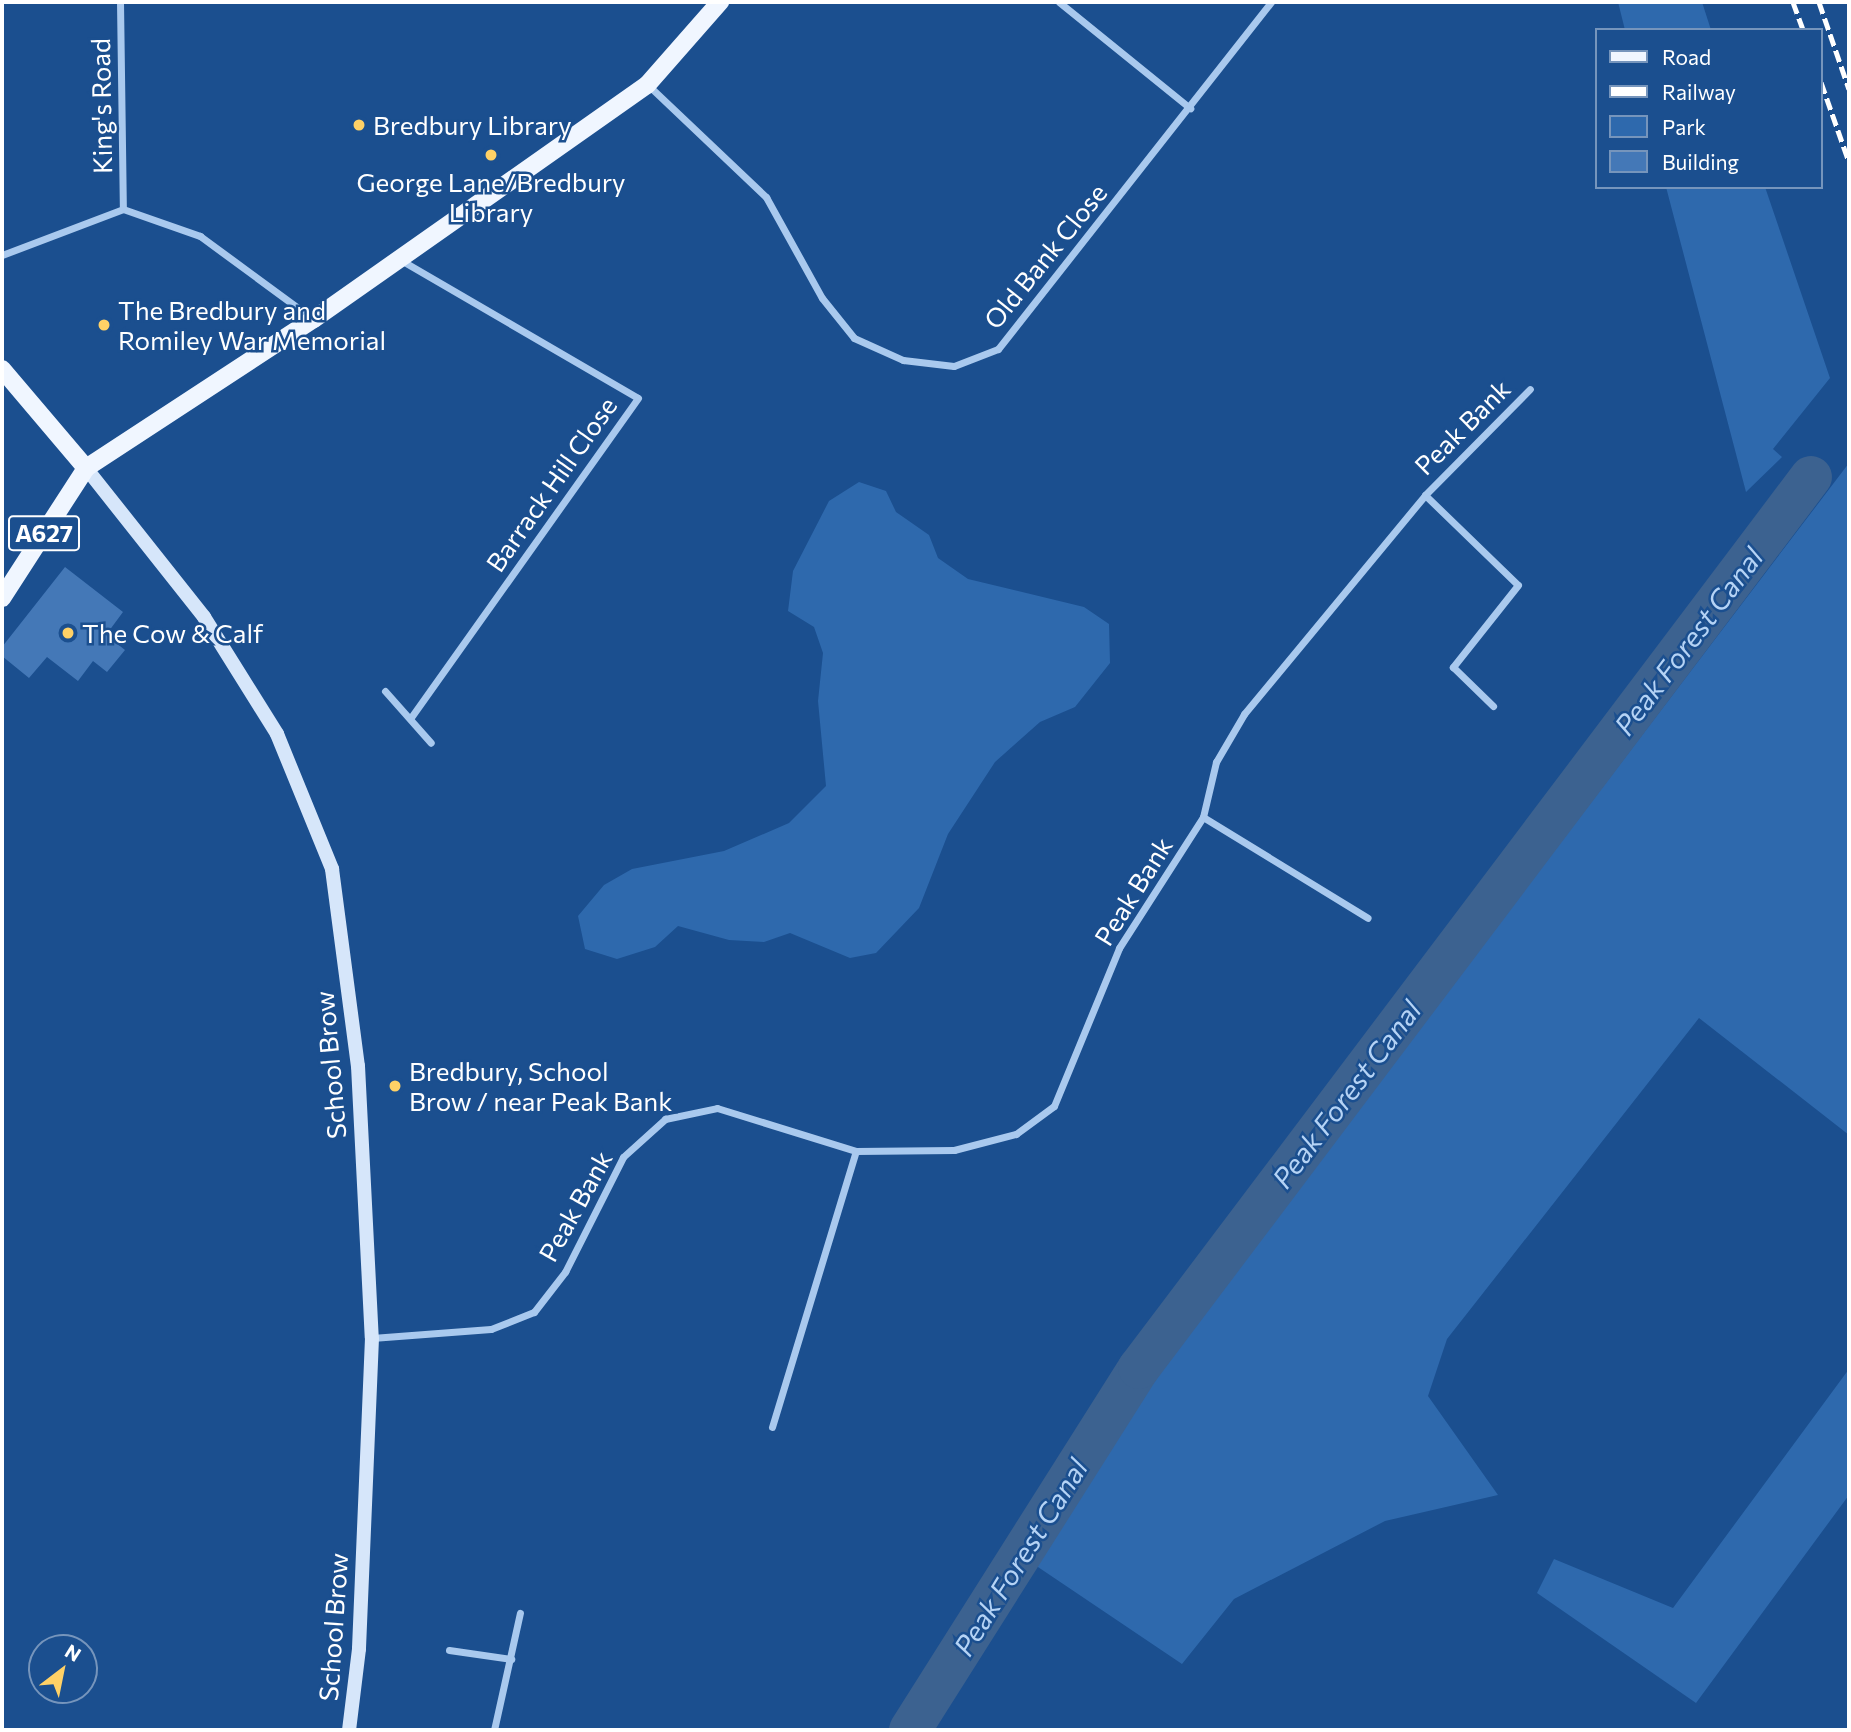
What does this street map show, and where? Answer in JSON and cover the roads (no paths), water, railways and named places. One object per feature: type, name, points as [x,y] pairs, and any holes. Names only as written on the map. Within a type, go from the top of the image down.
[{"type":"main road","name":"A627","points":[[2,598],[86,468],[314,319],[647,85],[720,2]]},
{"type":"main road","points":[[2,369],[86,468]]},
{"type":"main road","name":"School Brow","points":[[86,468],[204,617],[277,734],[332,869],[358,1066],[372,1338],[359,1649],[349,1730]]},
{"type":"street","name":"King's Road","points":[[120,2],[124,209]]},
{"type":"street","points":[[1059,2],[1190,108]]},
{"type":"street","name":"Old Bank Close","points":[[647,85],[766,197],[822,298],[854,338],[902,360],[954,366],[998,349],[1272,2]]},
{"type":"street","name":"King's Road","points":[[2,255],[124,209],[200,236],[314,319]]},
{"type":"street","name":"Barrack Hill Close","points":[[398,258],[638,398],[411,718]]},
{"type":"street","name":"Peak Bank","points":[[372,1338],[491,1329],[534,1312],[565,1272],[623,1157],[666,1119],[717,1108],[856,1151],[954,1150],[1016,1134],[1054,1106],[1119,948],[1203,817],[1216,762],[1244,714],[1425,495],[1530,389]]},
{"type":"street","name":"Peak Bank","points":[[1425,495],[1518,585],[1453,667],[1493,706]]},
{"type":"street","points":[[385,691],[431,743]]},
{"type":"street","name":"Peak Bank","points":[[1203,817],[1368,918]]},
{"type":"street","points":[[772,1427],[856,1151]]},
{"type":"street","points":[[494,1730],[520,1614]]},
{"type":"street","points":[[449,1650],[511,1659]]},
{"type":"waterway","name":"Peak Forest Canal","points":[[910,1730],[1139,1368],[1811,477]]},
{"type":"railway","points":[[1793,2],[1802,28]]},
{"type":"railway","points":[[1819,2],[1849,89]]},
{"type":"railway","points":[[1823,88],[1849,162]]},
{"type":"place","name":"Bredbury Library","points":[[359,125]]},
{"type":"place","name":"George Lane/Bredbury Library","points":[[491,155]]},
{"type":"place","name":"The Bredbury and Romiley War Memorial","points":[[104,325]]},
{"type":"place","name":"The Cow & Calf","points":[[68,633]]},
{"type":"place","name":"Bredbury, School Brow / near Peak Bank","points":[[395,1086]]}]
